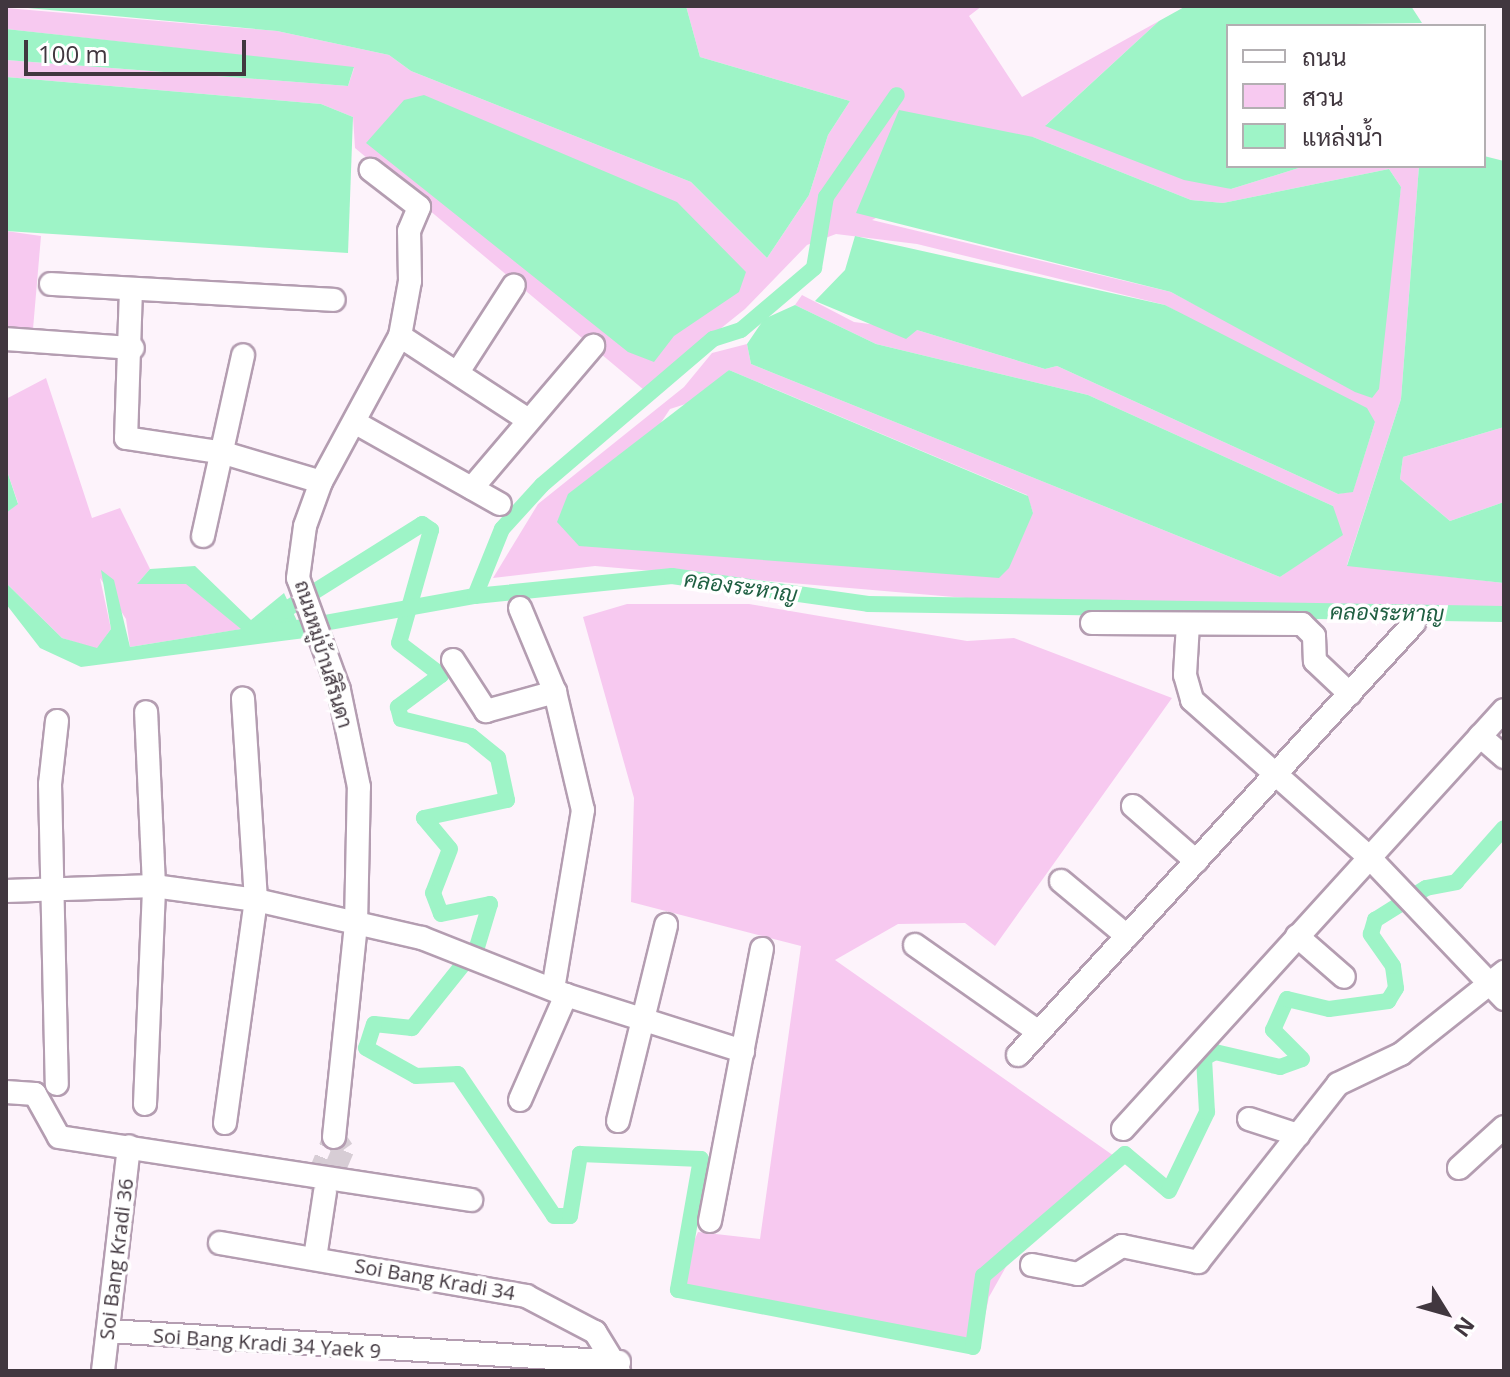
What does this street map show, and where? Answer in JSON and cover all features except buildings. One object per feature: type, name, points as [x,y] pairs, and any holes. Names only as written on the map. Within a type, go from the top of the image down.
[{"type":"street","name":"ถนนหมู่บ้านสิรินดา","points":[[334,1137],[356,925],[359,787],[322,639],[298,578],[305,526],[321,482],[356,423],[400,336],[410,281],[409,231],[419,207],[371,170]]},
{"type":"street","points":[[51,284],[334,300]]},
{"type":"street","points":[[458,372],[514,285]]},
{"type":"street","points":[[131,289],[133,348],[126,438],[224,453],[321,482]]},
{"type":"street","points":[[400,336],[527,419]]},
{"type":"street","points":[[6,339],[133,348]]},
{"type":"street","points":[[472,488],[527,419],[593,346]]},
{"type":"street","points":[[203,536],[224,453],[243,355]]},
{"type":"street","points":[[356,423],[500,504]]},
{"type":"street","points":[[520,608],[555,692],[583,810],[559,992],[520,1100]]},
{"type":"street","points":[[1092,623],[1302,624],[1314,636],[1315,661],[1350,694]]},
{"type":"street","points":[[1018,1055],[1414,623]]},
{"type":"street","points":[[1032,1265],[1078,1274],[1122,1246],[1198,1262],[1338,1084],[1401,1054],[1499,985],[1369,857],[1192,700],[1185,675],[1188,624]]},
{"type":"street","points":[[453,660],[486,711],[555,692]]},
{"type":"street","points":[[225,1123],[256,900],[243,698]]},
{"type":"street","points":[[1123,1129],[1504,710]]},
{"type":"street","points":[[145,1104],[154,886],[146,712]]},
{"type":"street","points":[[57,721],[50,784],[55,885],[57,1084]]},
{"type":"street","points":[[1480,736],[1504,757]]},
{"type":"street","points":[[1133,806],[1196,861]]},
{"type":"street","points":[[1061,881],[1127,936]]},
{"type":"street","points":[[6,891],[55,885],[154,886],[256,900],[468,954],[559,992],[743,1051]]},
{"type":"street","points":[[618,1121],[666,925]]},
{"type":"street","points":[[1297,936],[1344,977]]},
{"type":"street","points":[[915,945],[1039,1032]]},
{"type":"street","points":[[710,1221],[762,949]]},
{"type":"street","points":[[6,1092],[35,1094],[59,1137],[471,1200]]},
{"type":"street","points":[[1249,1119],[1298,1135]]},
{"type":"street","points":[[1459,1168],[1504,1127]]},
{"type":"street","name":"Soi Bang Kradi 36","points":[[103,1371],[129,1146]]},
{"type":"street","points":[[315,1258],[325,1192]]},
{"type":"street","name":"Soi Bang Kradi 34","points":[[220,1243],[526,1296],[579,1319],[619,1367]]},
{"type":"street","name":"Soi Bang Kradi 34 Yaek 9","points":[[108,1331],[619,1367]]},
{"type":"green space","points":[[686,6],[982,6],[969,16],[1022,97],[1159,21],[1046,125],[1231,189],[1299,168],[1419,168],[1401,399],[1347,565],[1504,583],[1504,607],[1023,603],[595,566],[493,578],[538,504],[684,387],[712,353],[747,344],[751,364],[1280,577],[1304,560],[1333,506],[1088,395],[876,344],[795,305],[802,295],[854,322],[917,330],[1045,369],[1057,366],[1338,494],[1353,491],[1375,422],[1165,305],[917,244],[836,234],[807,245],[745,309],[644,390],[355,148],[353,117],[321,104],[6,77],[6,60],[348,86],[354,68],[6,29],[6,8],[277,31],[389,55],[411,71],[691,182],[767,258],[809,195],[828,135],[850,101],[700,57]],"holes":[[[1033,137],[1191,200],[1223,203],[1389,169],[1401,187],[1372,398],[1171,292],[872,220]],[[729,370],[1027,495],[1033,513],[579,546],[670,409],[695,401]]]},
{"type":"green space","points":[[6,231],[41,236],[33,329],[6,327]]},
{"type":"green space","points":[[46,378],[92,518],[120,508],[150,569],[138,583],[186,583],[242,629],[130,647],[126,619],[100,578],[111,629],[97,649],[62,638],[6,583],[6,513],[18,503],[6,468],[6,399]]},
{"type":"green space","points":[[1504,427],[1504,502],[1450,521],[1400,479],[1403,457]]},
{"type":"green space","points":[[627,604],[749,604],[967,641],[1014,638],[1172,698],[995,946],[965,923],[898,924],[835,960],[1124,1163],[1007,1265],[989,1297],[977,1352],[672,1293],[698,1232],[760,1239],[801,946],[631,902],[634,798],[583,617]]},
{"type":"water","points":[[6,6],[686,6],[700,57],[850,101],[828,135],[809,195],[767,258],[691,182],[411,71],[389,55],[277,31]]},
{"type":"water","points":[[1186,6],[1411,6],[1422,23],[1226,24],[1226,168],[1299,168],[1231,189],[1184,180],[1045,126],[1159,21]]},
{"type":"water","points":[[6,29],[354,67],[348,86],[6,60]]},
{"type":"water","points":[[6,77],[321,104],[353,117],[348,253],[6,231]]},
{"type":"water","points":[[424,95],[677,202],[746,272],[739,292],[674,336],[654,362],[628,352],[366,143],[404,100]]},
{"type":"water","points":[[899,110],[1033,137],[1191,200],[1223,203],[1389,169],[1401,187],[1379,389],[1372,398],[1355,392],[1171,292],[856,213]]},
{"type":"water","points":[[1486,156],[1504,161],[1504,427],[1403,457],[1400,479],[1450,521],[1504,502],[1504,583],[1347,566],[1401,399],[1419,168],[1486,168]]},
{"type":"water","points":[[855,236],[1165,305],[1367,408],[1375,422],[1353,492],[1338,494],[1057,366],[1045,369],[917,330],[906,339],[815,301],[845,270]]},
{"type":"water","points":[[795,305],[876,344],[1088,395],[1333,506],[1343,535],[1280,577],[751,364],[747,344],[764,319]]},
{"type":"water","points":[[729,370],[1028,496],[1033,513],[1009,568],[999,578],[579,546],[557,522],[568,494]]},
{"type":"water","points":[[6,468],[18,504],[6,513]]},
{"type":"water","points":[[195,566],[251,620],[284,593],[305,638],[81,667],[40,648],[6,604],[6,583],[62,638],[97,648],[111,629],[101,570],[114,580],[130,647],[241,629],[186,584],[137,584],[150,569]]},
{"type":"waterway","points":[[475,596],[502,529],[542,485],[713,339],[741,330],[814,268],[826,197],[897,95]]},
{"type":"waterway","points":[[274,617],[422,524],[431,530],[399,643],[441,675],[398,707],[401,719],[471,736],[498,758],[507,800],[424,818],[450,849],[433,893],[441,914],[490,904],[477,947],[412,1028],[374,1024],[366,1048],[416,1076],[458,1074],[554,1216],[570,1216],[580,1154],[701,1159],[678,1290],[973,1347],[983,1276],[1125,1154],[1169,1191],[1207,1112],[1204,1058],[1215,1052],[1280,1067],[1302,1059],[1273,1030],[1287,999],[1329,1009],[1388,1001],[1396,988],[1393,966],[1371,934],[1375,920],[1426,888],[1456,882],[1504,828]]},
{"type":"waterway","name":"คลองระหาญ","points":[[280,631],[475,596],[672,576],[868,604],[1504,614]]},
{"type":"tunnel","points":[[334,1137],[343,1150],[325,1192],[317,1179],[334,1137]]}]
